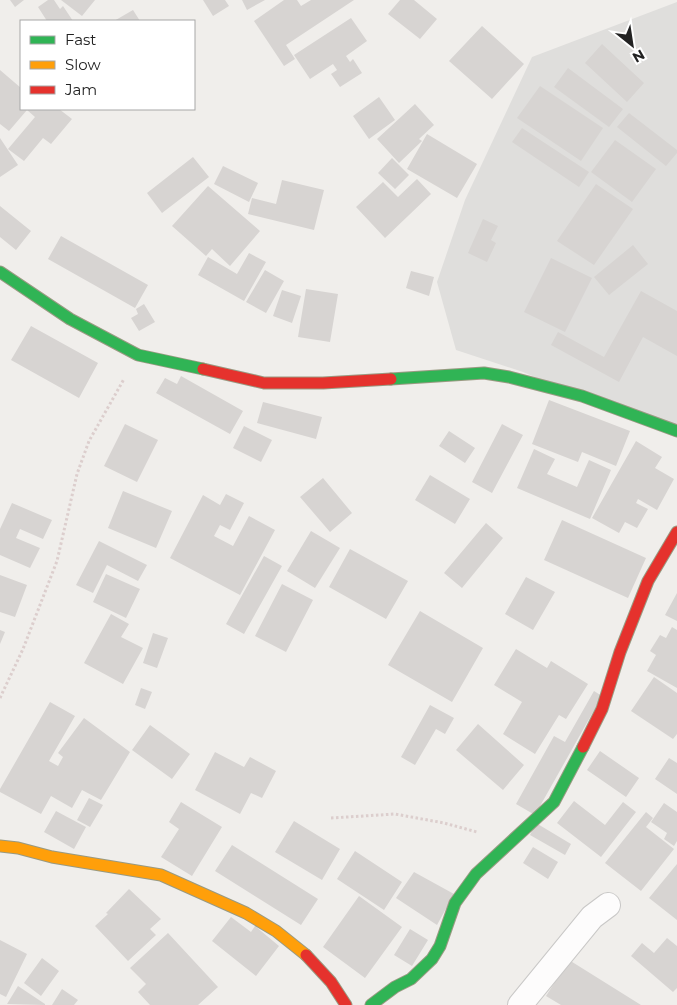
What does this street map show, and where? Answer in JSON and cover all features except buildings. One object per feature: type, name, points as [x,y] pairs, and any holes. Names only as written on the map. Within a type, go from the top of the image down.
[{"type":"street","points":[[0,272],[70,319],[138,355],[264,383],[323,383],[484,373],[502,375],[597,400],[677,431]]},
{"type":"street","points":[[371,1005],[411,978],[432,959],[440,946],[456,903],[476,874],[554,802],[602,709],[620,652],[648,581],[677,532]]},
{"type":"street","points":[[0,846],[18,848],[52,857],[160,875],[225,901],[249,913],[294,944],[331,981],[346,1005]]},
{"type":"street","points":[[520,1005],[592,917],[608,906]]},
{"type":"path","points":[[0,698],[23,649],[57,561],[75,482],[88,441],[138,355]]},
{"type":"path","points":[[331,818],[395,814],[444,823],[482,834],[514,838]]},
{"type":"shaded area","points":[[677,2],[677,438],[523,372],[456,350],[437,282],[465,200],[532,57]]},
{"type":"traffic: fast","points":[[0,272],[70,319],[138,355],[203,369]]},
{"type":"traffic: fast","points":[[391,379],[484,373],[509,377],[582,396],[677,431]]},
{"type":"traffic: fast","points":[[371,1005],[395,987],[411,979],[432,959],[440,946],[455,903],[476,874],[554,802],[583,747]]},
{"type":"traffic: slow","points":[[0,846],[18,848],[52,857],[161,875],[246,913],[276,931],[306,955]]},
{"type":"traffic: jam","points":[[203,369],[264,383],[323,383],[391,379]]},
{"type":"traffic: jam","points":[[583,747],[602,709],[620,652],[648,581],[677,532]]},
{"type":"traffic: jam","points":[[306,955],[331,982],[346,1005]]}]
